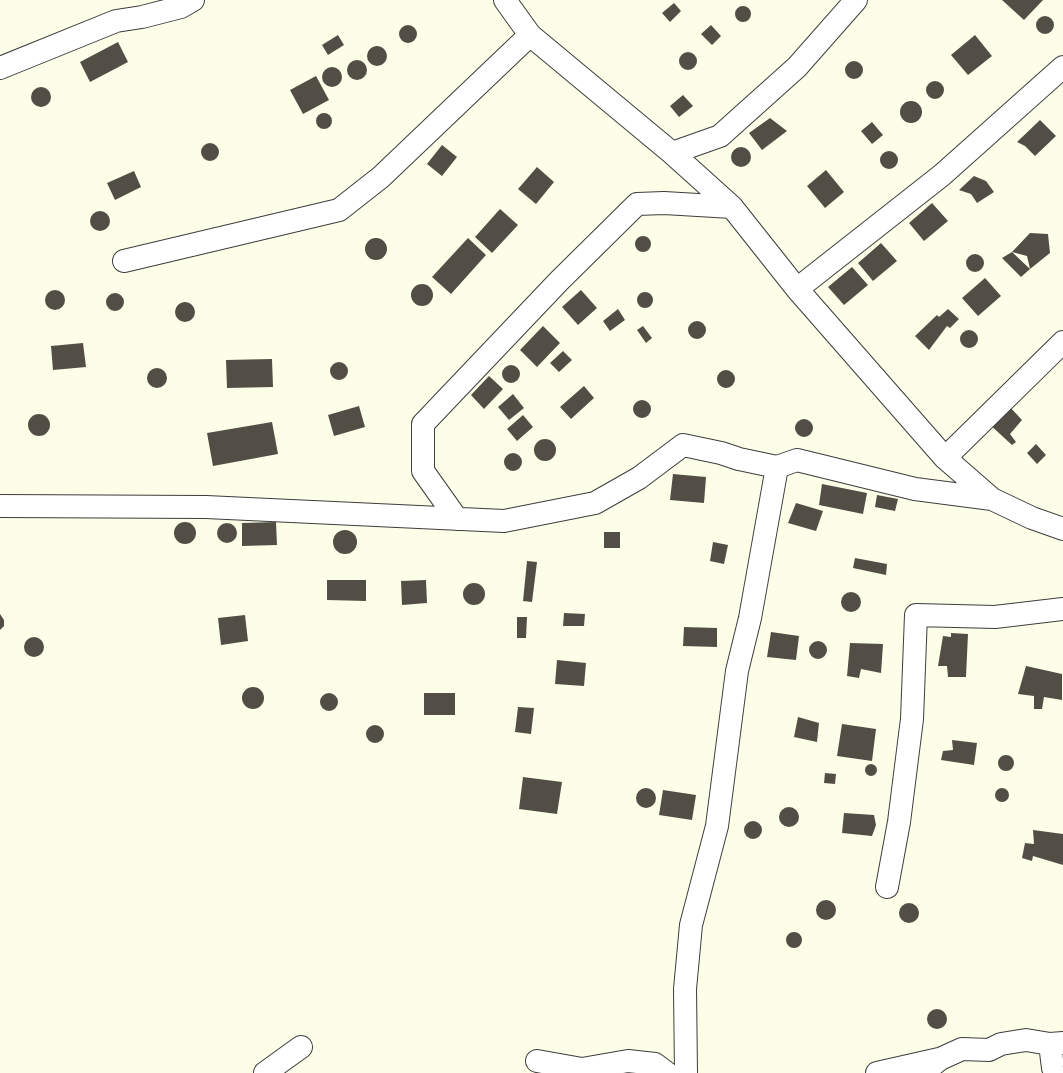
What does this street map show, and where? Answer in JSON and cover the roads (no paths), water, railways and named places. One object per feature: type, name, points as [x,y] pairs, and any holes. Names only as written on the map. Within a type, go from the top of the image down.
[{"type":"street","points":[[0,68],[116,21],[142,17],[181,7],[193,0]]},
{"type":"street","points":[[505,0],[530,35],[672,153],[732,207],[796,289],[945,458],[992,500]]},
{"type":"street","points":[[672,153],[720,136],[798,67],[856,0]]},
{"type":"street","points":[[124,261],[338,210],[381,177],[530,35]]},
{"type":"street","points":[[796,289],[942,175],[1063,67]]},
{"type":"street","points":[[457,519],[422,470],[422,424],[559,282],[637,204],[664,203],[732,207]]},
{"type":"street","points":[[945,458],[1063,342]]},
{"type":"street","points":[[0,506],[206,507],[504,521],[595,503],[639,478],[683,445],[721,453],[739,460],[777,467],[797,460],[915,489],[992,500],[1032,518],[1063,529]]},
{"type":"street","points":[[686,1073],[685,989],[691,925],[717,826],[737,671],[750,618],[777,467]]},
{"type":"street","points":[[887,887],[898,822],[912,719],[916,615],[995,617],[1063,609]]},
{"type":"street","points":[[878,1073],[940,1059],[962,1049],[989,1050],[1001,1044],[1026,1040],[1056,1043],[1053,1068],[1056,1073]]},
{"type":"street","points":[[265,1073],[301,1047]]},
{"type":"street","points":[[923,1073],[940,1059]]},
{"type":"street","points":[[537,1061],[582,1069],[628,1061],[655,1064],[667,1073]]}]
